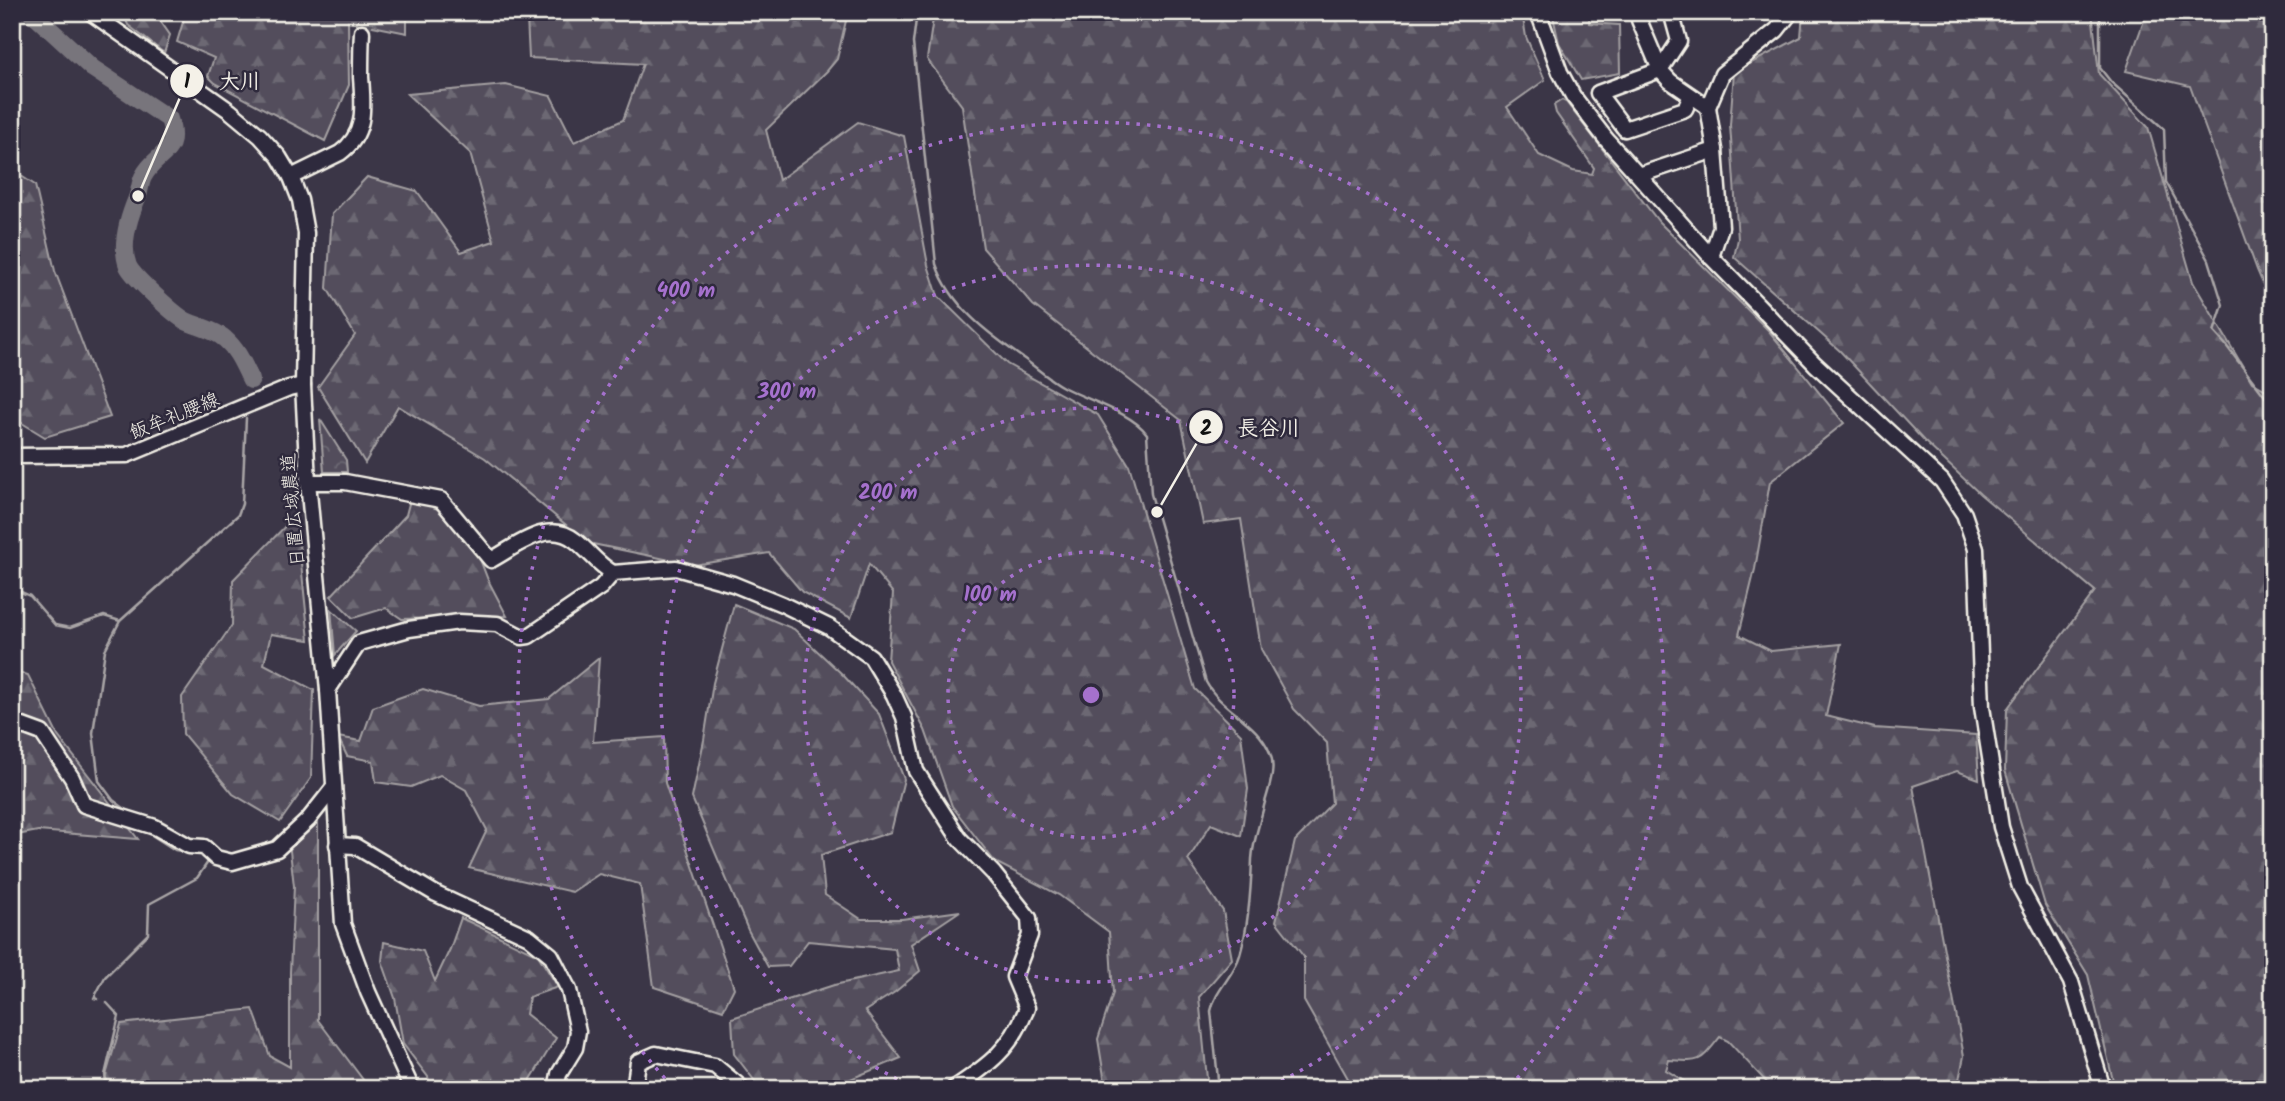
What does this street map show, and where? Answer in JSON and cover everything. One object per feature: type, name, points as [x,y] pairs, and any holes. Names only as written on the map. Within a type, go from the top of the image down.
[{"type":"street","name":"日置広域農道","points":[[90,12],[261,136],[279,157],[300,200],[306,233],[303,385],[308,482],[328,690],[340,900],[347,937],[368,992],[412,1089]]},
{"type":"street","points":[[1538,12],[1550,48],[1573,96],[1606,139],[1711,257],[1815,364],[1942,481],[1964,514],[1976,549],[1983,707],[1995,797],[2004,839],[2020,887],[2071,982],[2103,1089]]},
{"type":"street","points":[[1711,257],[1721,227],[1708,107],[1722,74],[1777,30],[1791,12]]},
{"type":"street","points":[[1675,13],[1679,41],[1660,70],[1598,93],[1625,129],[1685,109],[1691,96]]},
{"type":"street","points":[[1639,20],[1660,70],[1670,81],[1708,107]]},
{"type":"street","points":[[290,177],[340,153],[357,134],[364,108],[361,78],[362,32]]},
{"type":"street","points":[[1639,175],[1714,150]]},
{"type":"street","name":"飯牟礼腰線","points":[[12,456],[127,455],[289,388],[303,385]]},
{"type":"street","points":[[308,482],[345,482],[441,500],[491,560],[541,533],[554,530],[575,539],[599,565],[613,573],[676,568],[733,584],[829,627],[871,657],[894,695],[904,718],[916,771],[959,838],[994,874],[1029,918],[1030,936],[1014,977],[1027,1008],[1018,1032],[988,1066],[953,1089]]},
{"type":"street","points":[[328,690],[359,643],[409,629],[460,622],[497,624],[522,637],[529,636],[601,587],[613,573]]},
{"type":"street","points":[[12,722],[43,733],[72,778],[84,805],[155,827],[189,846],[204,847],[216,858],[232,862],[277,849],[307,820],[334,787]]},
{"type":"street","points":[[337,845],[355,846],[436,894],[529,937],[551,955],[569,990],[579,1031],[575,1048],[559,1074],[556,1089]]},
{"type":"street","points":[[634,1089],[638,1062],[656,1054],[715,1066],[743,1089]]},
{"type":"green space","points":[[123,12],[154,12],[170,35],[164,53],[128,25]]},
{"type":"green space","points":[[186,12],[407,12],[407,33],[348,21],[349,85],[325,141],[215,83],[208,76],[214,58],[177,42]]},
{"type":"green space","points":[[496,12],[848,12],[837,59],[766,130],[779,180],[858,122],[904,136],[928,265],[938,296],[1007,364],[1098,415],[1129,465],[1195,689],[1241,734],[1248,789],[1241,836],[1211,824],[1188,860],[1223,911],[1232,959],[1199,997],[1208,1089],[1106,1089],[1098,1039],[1113,993],[1109,932],[1059,895],[995,862],[952,806],[925,730],[888,661],[893,593],[869,564],[851,618],[802,592],[769,553],[694,565],[588,543],[485,458],[398,406],[365,463],[318,387],[355,335],[327,288],[332,214],[367,177],[417,191],[461,252],[494,241],[470,153],[407,94],[506,85],[551,96],[574,142],[623,120],[643,64],[529,58],[527,18]]},
{"type":"green space","points":[[934,12],[1522,12],[1526,37],[1545,80],[1507,107],[1539,155],[1573,171],[1592,174],[1594,168],[1556,113],[1554,105],[1562,100],[1659,222],[1769,331],[1844,423],[1770,482],[1755,569],[1739,635],[1771,651],[1841,644],[1826,716],[1875,728],[1976,735],[1979,779],[1957,771],[1913,786],[1964,1056],[1957,1089],[1776,1089],[1771,1087],[1728,1041],[1720,1037],[1699,1059],[1669,1060],[1666,1070],[1697,1089],[1354,1089],[1304,1001],[1304,957],[1276,921],[1295,841],[1332,803],[1327,743],[1294,709],[1261,649],[1241,519],[1203,524],[1181,420],[1033,305],[983,248],[962,106],[927,59]]},
{"type":"green space","points":[[1552,12],[1590,12],[1589,23],[1619,25],[1620,73],[1581,80],[1559,43]]},
{"type":"green space","points":[[1803,12],[2092,12],[2099,74],[2148,127],[2193,282],[2252,382],[2273,394],[2273,1089],[2115,1089],[2088,975],[2045,905],[2005,770],[2007,709],[2095,591],[1980,494],[1924,441],[1840,351],[1734,257],[1738,239],[1730,125],[1734,72],[1801,37]]},
{"type":"green space","points":[[2147,12],[2273,12],[2273,307],[2190,86],[2126,71]]},
{"type":"green space","points":[[12,170],[35,185],[55,271],[110,417],[45,437],[12,417]]},
{"type":"green space","points":[[320,419],[346,460],[347,472],[324,472]]},
{"type":"green space","points":[[411,496],[466,523],[488,580],[507,616],[402,619],[386,608],[353,618],[331,596],[406,515]]},
{"type":"green space","points":[[296,515],[309,640],[271,634],[264,664],[314,690],[311,778],[280,822],[233,794],[183,734],[182,697],[232,625],[233,580]]},
{"type":"green space","points":[[734,604],[794,629],[843,675],[879,714],[904,779],[891,832],[821,855],[825,895],[861,919],[902,919],[960,911],[911,944],[920,971],[895,992],[865,1011],[901,1058],[832,1089],[761,1089],[734,1054],[732,1018],[834,985],[899,971],[895,949],[808,941],[789,966],[768,967],[748,930],[692,798],[713,683]]},
{"type":"green space","points":[[331,609],[356,631],[335,655]]},
{"type":"green space","points":[[599,658],[593,742],[664,737],[665,783],[734,988],[723,1010],[654,987],[640,884],[599,874],[572,892],[469,868],[487,830],[466,790],[440,775],[411,787],[376,782],[373,761],[347,756],[338,737],[361,741],[373,707],[423,689],[479,706],[549,699]]},
{"type":"green space","points":[[12,670],[28,675],[58,736],[138,839],[38,831],[12,836]]},
{"type":"green space","points":[[318,815],[318,1020],[370,1089],[102,1089],[121,1024],[253,1009],[270,1056],[290,1067],[294,886],[289,842]]},
{"type":"green space","points":[[461,918],[538,955],[558,987],[529,997],[526,1014],[556,1038],[525,1089],[431,1089],[428,1077],[403,1044],[395,998],[382,961],[384,942],[423,951],[435,981]]},
{"type":"waterway","points":[[31,12],[92,68],[169,119],[172,140],[143,177],[129,222],[125,240],[128,266],[146,287],[186,321],[217,333],[230,343],[251,380]]},
{"type":"waterway","points":[[917,12],[913,43],[936,264],[943,280],[974,320],[1000,341],[1058,384],[1120,413],[1147,434],[1151,494],[1206,682],[1221,701],[1257,733],[1272,759],[1271,779],[1253,852],[1243,943],[1237,963],[1216,996],[1211,1011],[1219,1089]]},
{"type":"waterway","points":[[2100,12],[2100,68],[2111,82],[2164,129],[2166,182],[2209,260],[2223,305],[2214,332],[2273,407]]},
{"type":"waterway","points":[[132,814],[113,800],[99,781],[93,733],[105,650],[120,621],[238,515],[242,504],[246,418]]},
{"type":"waterway","points":[[12,588],[30,596],[55,625],[70,628],[104,616],[120,621]]},
{"type":"waterway","points":[[147,832],[175,850],[187,852]]},
{"type":"waterway","points":[[98,999],[94,998],[105,977],[148,934],[149,904],[197,878],[210,859]]},
{"type":"waterway","points":[[107,1003],[119,1016],[105,1075],[108,1089]]},
{"type":"tunnel","points":[[362,32],[370,12]]},
{"type":"place","name":"大川","points":[[138,196]]},
{"type":"place","name":"長谷川","points":[[1157,512]]}]
